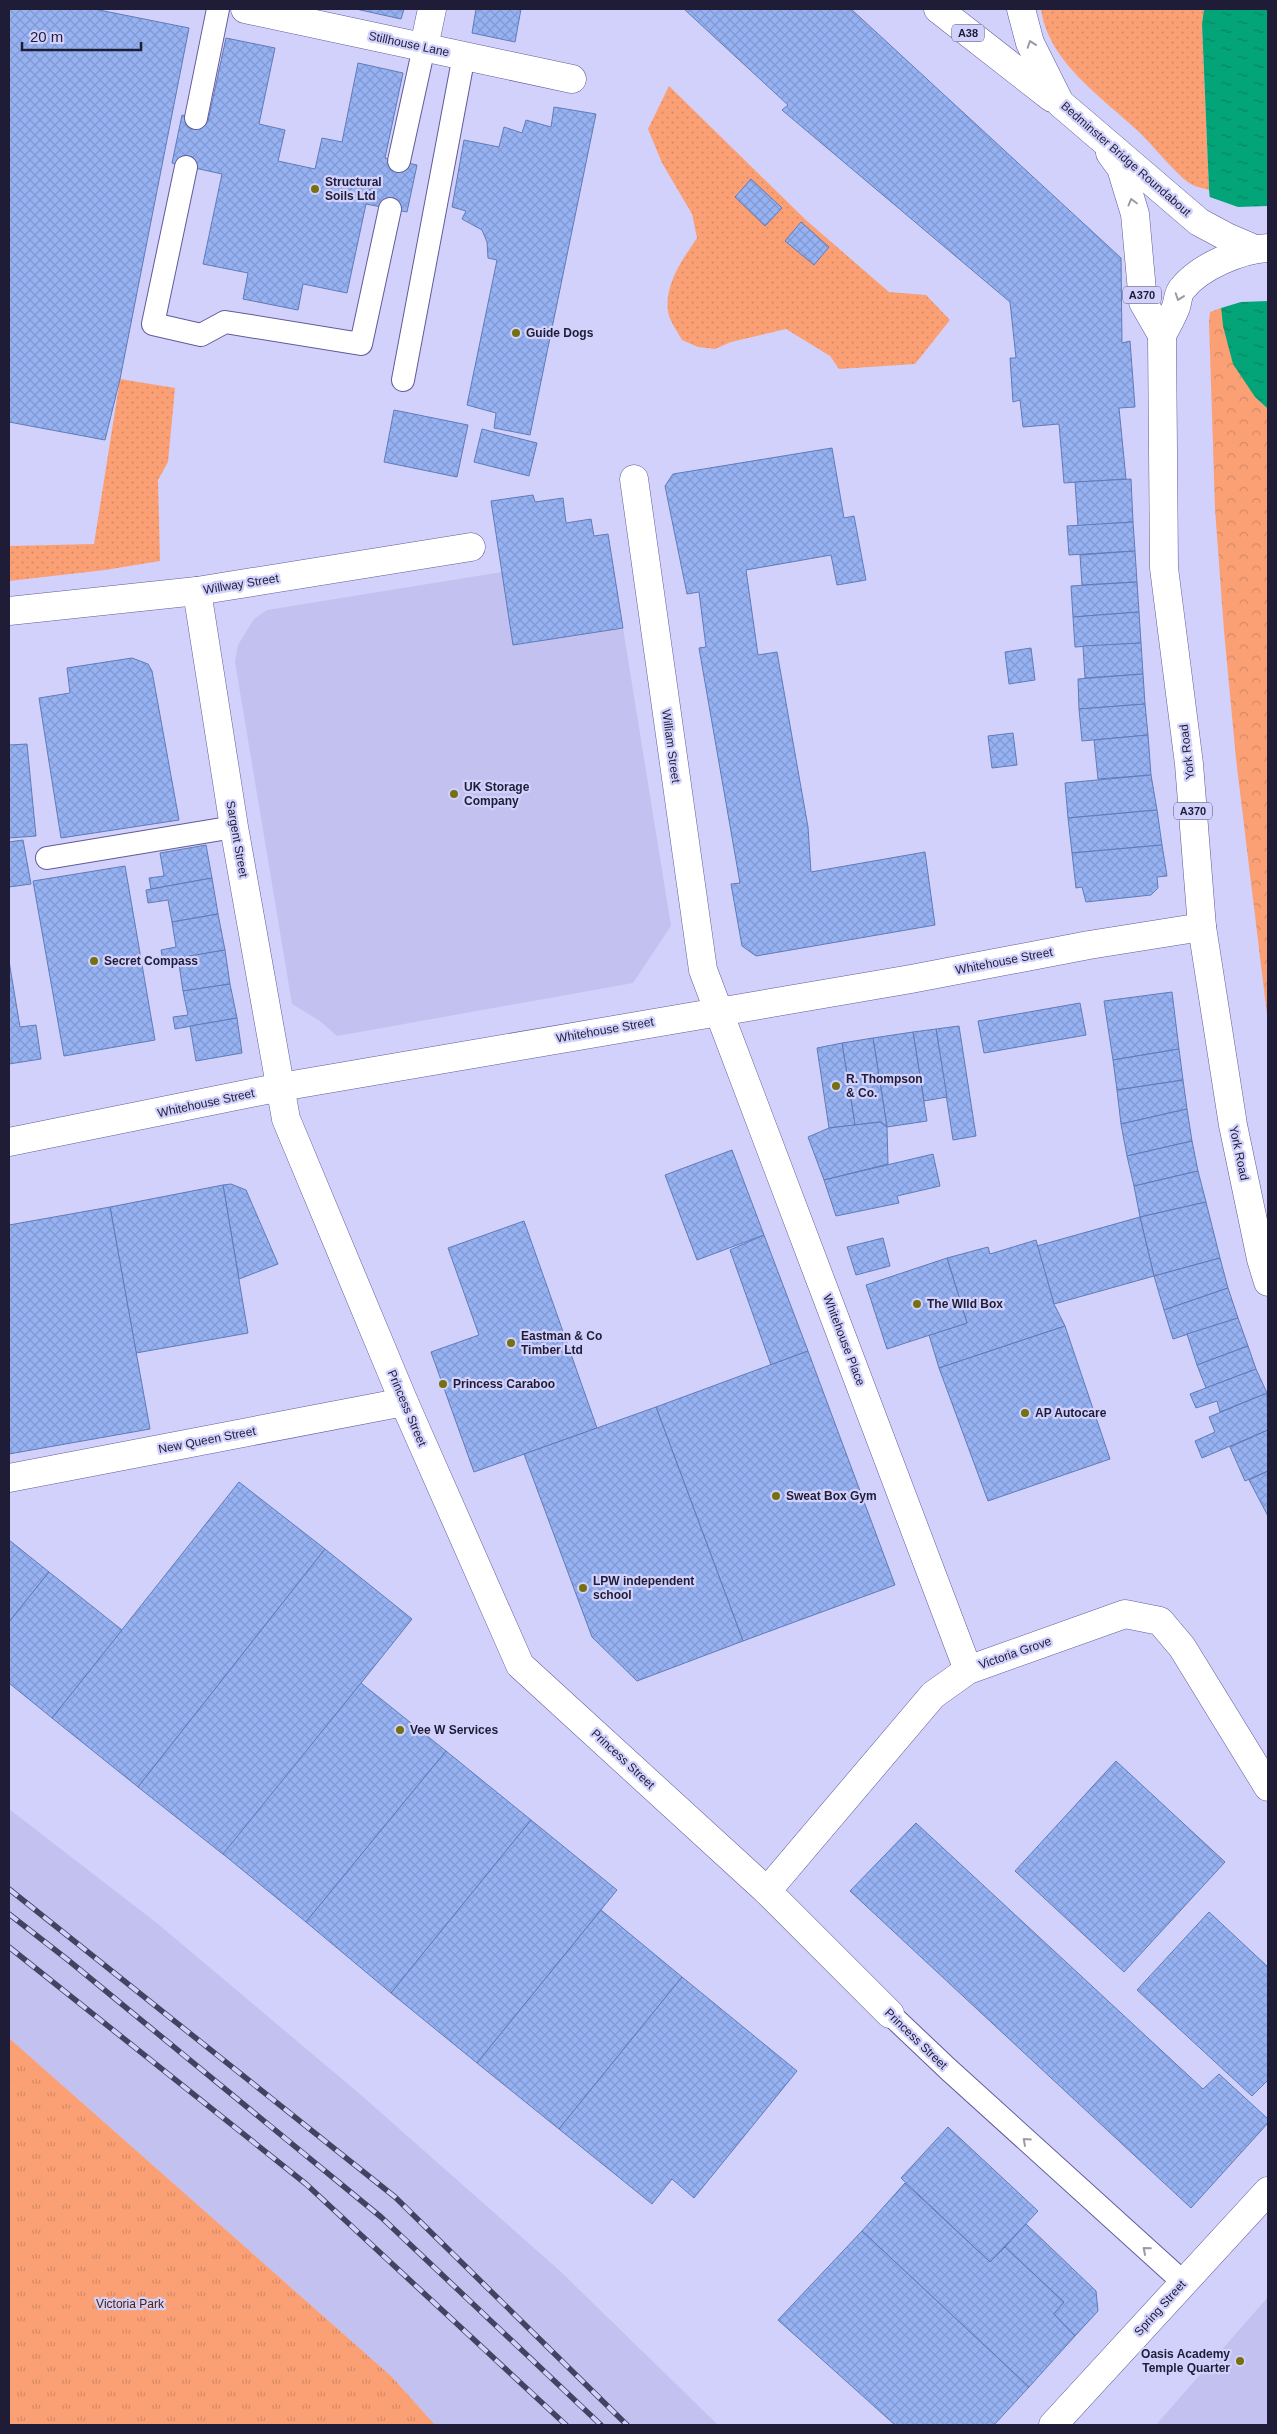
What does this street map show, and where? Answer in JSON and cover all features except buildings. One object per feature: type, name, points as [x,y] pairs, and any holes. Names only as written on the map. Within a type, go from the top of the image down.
[{"type":"main road","name":"Stillhouse Lane","points":[[245,9],[572,79]]},
{"type":"main road","points":[[424,47],[432,9]]},
{"type":"main road","name":"A38","points":[[938,9],[998,58],[1060,103]]},
{"type":"main road","name":"A38","points":[[972,9],[976,24],[998,58]]},
{"type":"main road","name":"Bedminster Bridge Roundabout","points":[[1021,9],[1030,43],[1060,103],[1199,222],[1227,237],[1262,248]]},
{"type":"main road","name":"York Road","points":[[1086,125],[1106,146],[1121,168],[1135,214],[1143,302],[1162,335]]},
{"type":"main road","name":"Bedminster Bridge Roundabout","points":[[1208,268],[1230,257],[1262,248]]},
{"type":"main road","name":"York Road","points":[[1208,268],[1180,290],[1176,307],[1162,335],[1164,568],[1189,764],[1202,927],[1233,1125],[1261,1259],[1268,1282]]},
{"type":"main road","name":"William Street","points":[[634,479],[703,970],[719,1010]]},
{"type":"main road","name":"Willway Street","points":[[9,611],[197,591],[471,547]]},
{"type":"main road","name":"Sargent Street","points":[[197,591],[234,827],[281,1086]]},
{"type":"main road","name":"Whitehouse Street","points":[[9,1142],[281,1086],[719,1010],[911,979],[1089,945],[1202,927]]},
{"type":"main road","name":"Whitehouse Place","points":[[719,1010],[968,1670]]},
{"type":"main road","name":"Princess Street","points":[[281,1086],[286,1118],[404,1402],[520,1665],[767,1891],[890,2014]]},
{"type":"main road","name":"New Queen Street","points":[[9,1478],[404,1402]]},
{"type":"main road","name":"Victoria Grove","points":[[767,1891],[933,1695],[968,1670],[1125,1614],[1160,1621],[1182,1646],[1268,1787]]},
{"type":"main road","name":"Spring Street","points":[[1053,2425],[1268,2191]]},
{"type":"lane","points":[[196,118],[218,9]]},
{"type":"lane","points":[[399,161],[424,47]]},
{"type":"lane","points":[[403,380],[464,55]]},
{"type":"lane","points":[[186,167],[153,324],[201,335],[225,322],[361,344],[390,209]]},
{"type":"lane","points":[[47,858],[234,827]]},
{"type":"lane","name":"Princess Street","points":[[890,2014],[948,2070],[1183,2282]]},
{"type":"shaded area","name":"UK Storage Company","points":[[502,572],[513,645],[623,628],[671,926],[633,983],[337,1036],[320,1021],[292,1004],[235,662],[238,645],[254,619],[267,610]]},
{"type":"shaded area","points":[[9,1809],[158,1924],[361,2095],[560,2271],[718,2425],[435,2425],[392,2377],[9,2038]]},
{"type":"shaded area","name":"Oasis Academy Temple Quarter","points":[[1268,2297],[1268,2425],[1156,2425]]},
{"type":"green space","points":[[1041,9],[1204,9],[1202,24],[1209,190],[1191,184],[1172,168],[1139,132],[1079,78],[1054,46],[1046,28]]},
{"type":"green space","points":[[669,86],[807,221],[889,292],[926,295],[950,320],[915,364],[839,369],[830,356],[786,329],[731,342],[715,349],[698,347],[682,340],[669,316],[669,292],[676,272],[697,238],[692,214],[662,163],[648,129]]},
{"type":"green space","points":[[1221,308],[1255,397],[1268,409],[1268,1023],[1236,759],[1215,509],[1209,322],[1210,312]]},
{"type":"green space","points":[[120,379],[175,388],[168,462],[158,480],[160,561],[105,570],[9,581],[9,546],[94,544]]},
{"type":"green space","name":"Victoria Park","points":[[9,2038],[392,2377],[435,2425],[9,2425]]},
{"type":"water","points":[[1204,9],[1268,9],[1268,409],[1255,397],[1233,364],[1223,326],[1209,190],[1202,24]]},
{"type":"pier","points":[[1207,196],[1238,207],[1268,206],[1268,301],[1241,302],[1221,308],[1218,303]]},
{"type":"railway","points":[[9,1889],[395,2197],[627,2425]]},
{"type":"railway","points":[[9,1914],[68,1960],[381,2217],[601,2425]]},
{"type":"railway","points":[[9,1947],[306,2184],[566,2425]]},
{"type":"place","name":"Structural Soils Ltd","points":[[315,189]]},
{"type":"place","name":"Guide Dogs","points":[[516,333]]},
{"type":"place","name":"UK Storage Company","points":[[454,794]]},
{"type":"place","name":"Secret Compass","points":[[94,961]]},
{"type":"place","name":"R. Thompson & Co.","points":[[836,1086]]},
{"type":"place","name":"The WIld Box","points":[[917,1304]]},
{"type":"place","name":"Eastman & Co Timber Ltd","points":[[511,1343]]},
{"type":"place","name":"Princess Caraboo","points":[[443,1384]]},
{"type":"place","name":"AP Autocare","points":[[1025,1413]]},
{"type":"place","name":"Sweat Box Gym","points":[[776,1496]]},
{"type":"place","name":"LPW independent school","points":[[583,1588]]},
{"type":"place","name":"Vee W Services","points":[[400,1730]]},
{"type":"place","name":"Oasis Academy Temple Quarter","points":[[1240,2361]]}]
